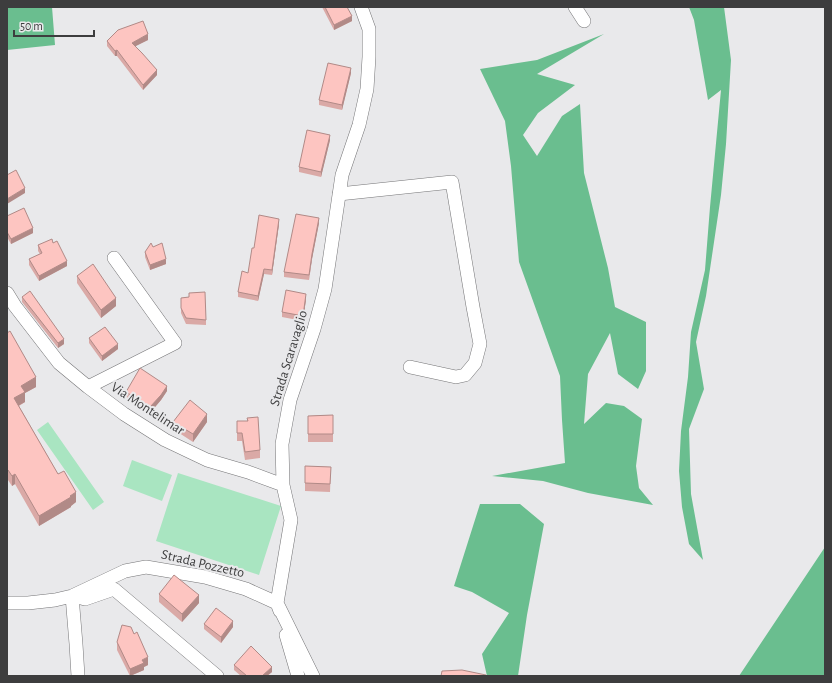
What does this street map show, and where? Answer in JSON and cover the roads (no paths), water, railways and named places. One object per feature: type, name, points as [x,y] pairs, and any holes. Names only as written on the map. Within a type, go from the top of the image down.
[{"type":"street","name":"Strada Scaravaglio","points":[[277,603],[291,520],[284,485],[282,444],[290,400],[314,329],[325,289],[342,175],[359,125],[367,90],[369,29],[361,7]]},
{"type":"street","points":[[575,7],[584,22]]},
{"type":"street","points":[[339,194],[452,182],[480,344],[476,363],[465,375],[456,377],[410,367]]},
{"type":"street","name":"Via Montelimar","points":[[88,387],[175,343],[114,258]]},
{"type":"street","name":"Via Montelimar","points":[[7,293],[58,363],[124,414],[164,440],[207,460],[248,472],[284,485]]},
{"type":"street","name":"Strada Pozzetto","points":[[7,603],[28,603],[55,600],[72,596],[125,571],[146,567],[205,577],[246,589],[277,603]]},
{"type":"street","name":"Strada Pozzetto","points":[[72,596],[85,599],[114,589],[217,676]]},
{"type":"street","points":[[72,596],[78,676]]},
{"type":"street","points":[[277,603],[298,676]]},
{"type":"street","points":[[277,603],[313,676]]}]
